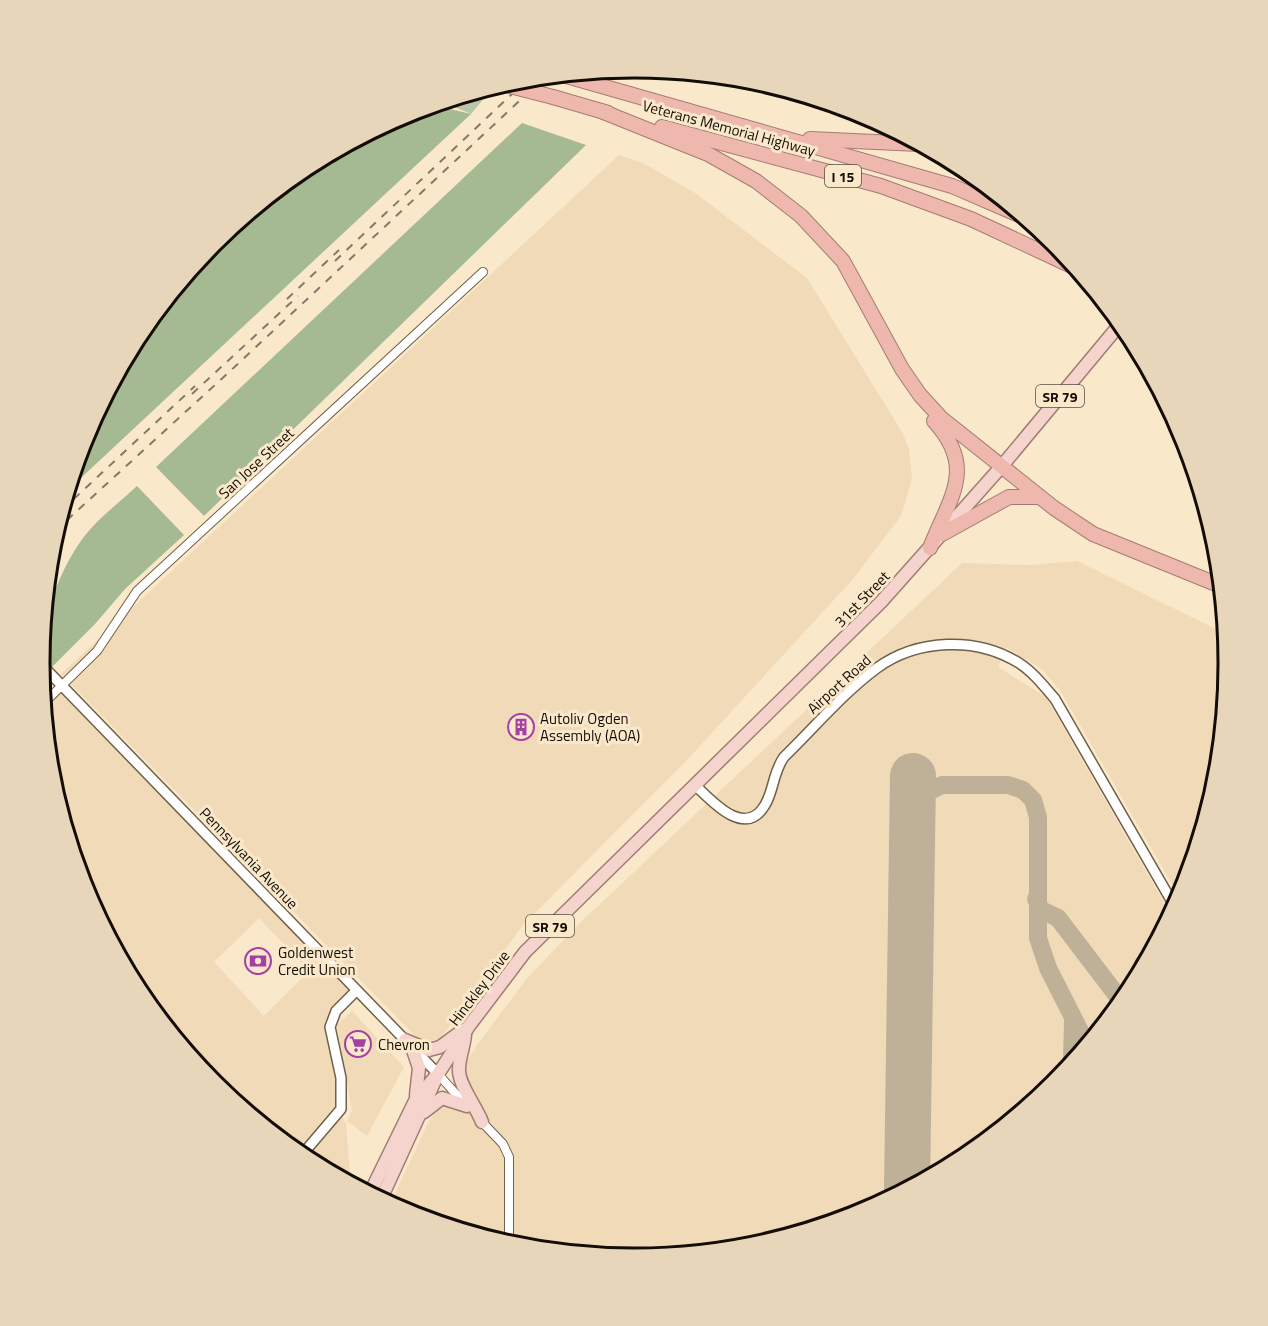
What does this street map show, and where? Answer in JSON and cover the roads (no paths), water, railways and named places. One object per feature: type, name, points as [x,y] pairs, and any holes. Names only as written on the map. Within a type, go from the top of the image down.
[{"type":"highway","name":"Veterans Memorial Highway","points":[[585,81],[952,186],[998,206]]},
{"type":"highway","name":"Veterans Memorial Highway","points":[[522,90],[881,186],[971,219],[1054,258]]},
{"type":"highway","points":[[601,111],[708,154],[756,181],[801,216],[843,261],[902,369],[941,418],[1039,497],[1093,534],[1212,582]]},
{"type":"highway","points":[[783,137],[900,143]]},
{"type":"highway","points":[[902,369],[908,388],[950,440],[958,462],[953,490],[930,548]]},
{"type":"highway","points":[[942,534],[1009,497],[1039,497]]},
{"type":"main road","name":"31st Street","points":[[602,876],[828,656],[930,548],[1002,467],[1115,330]]},
{"type":"main road","name":"Hinckley Drive","points":[[373,1186],[415,1101],[438,1074],[467,1029],[525,952],[602,876]]},
{"type":"main road","points":[[409,1043],[429,1050],[440,1047],[467,1029]]},
{"type":"main road","points":[[467,1029],[459,1080],[475,1104],[482,1122]]},
{"type":"main road","points":[[409,1043],[419,1068],[415,1101]]},
{"type":"main road","name":"Hinckley Drive","points":[[385,1191],[438,1074]]},
{"type":"main road","points":[[421,1114],[442,1098],[467,1106]]},
{"type":"street","name":"San Jose Street","points":[[51,696],[97,651],[137,591],[483,272]]},
{"type":"street","name":"Airport Road","points":[[696,786],[717,807],[734,818],[746,818],[757,814],[765,806],[776,769],[784,757],[876,669],[916,649],[946,644],[996,651],[1019,663],[1036,677],[1055,699],[1169,897]]},
{"type":"street","name":"Pennsylvania Avenue","points":[[50,674],[438,1074]]},
{"type":"street","points":[[308,1148],[330,1125],[341,1109],[341,1078],[330,1027],[336,1011],[356,991]]},
{"type":"street","points":[[438,1074],[503,1144],[509,1157],[509,1234]]},
{"type":"railway","points":[[67,520],[533,88]]},
{"type":"railway","points":[[335,261],[515,91]]},
{"type":"railway","points":[[287,299],[339,250]]},
{"type":"railway","points":[[192,394],[298,296]]},
{"type":"railway","points":[[73,500],[195,386]]},
{"type":"place","name":"Autoliv Ogden Assembly (AOA)","points":[[521,727]]},
{"type":"place","name":"Goldenwest Credit Union","points":[[258,961]]},
{"type":"place","name":"Chevron","points":[[358,1044]]}]
